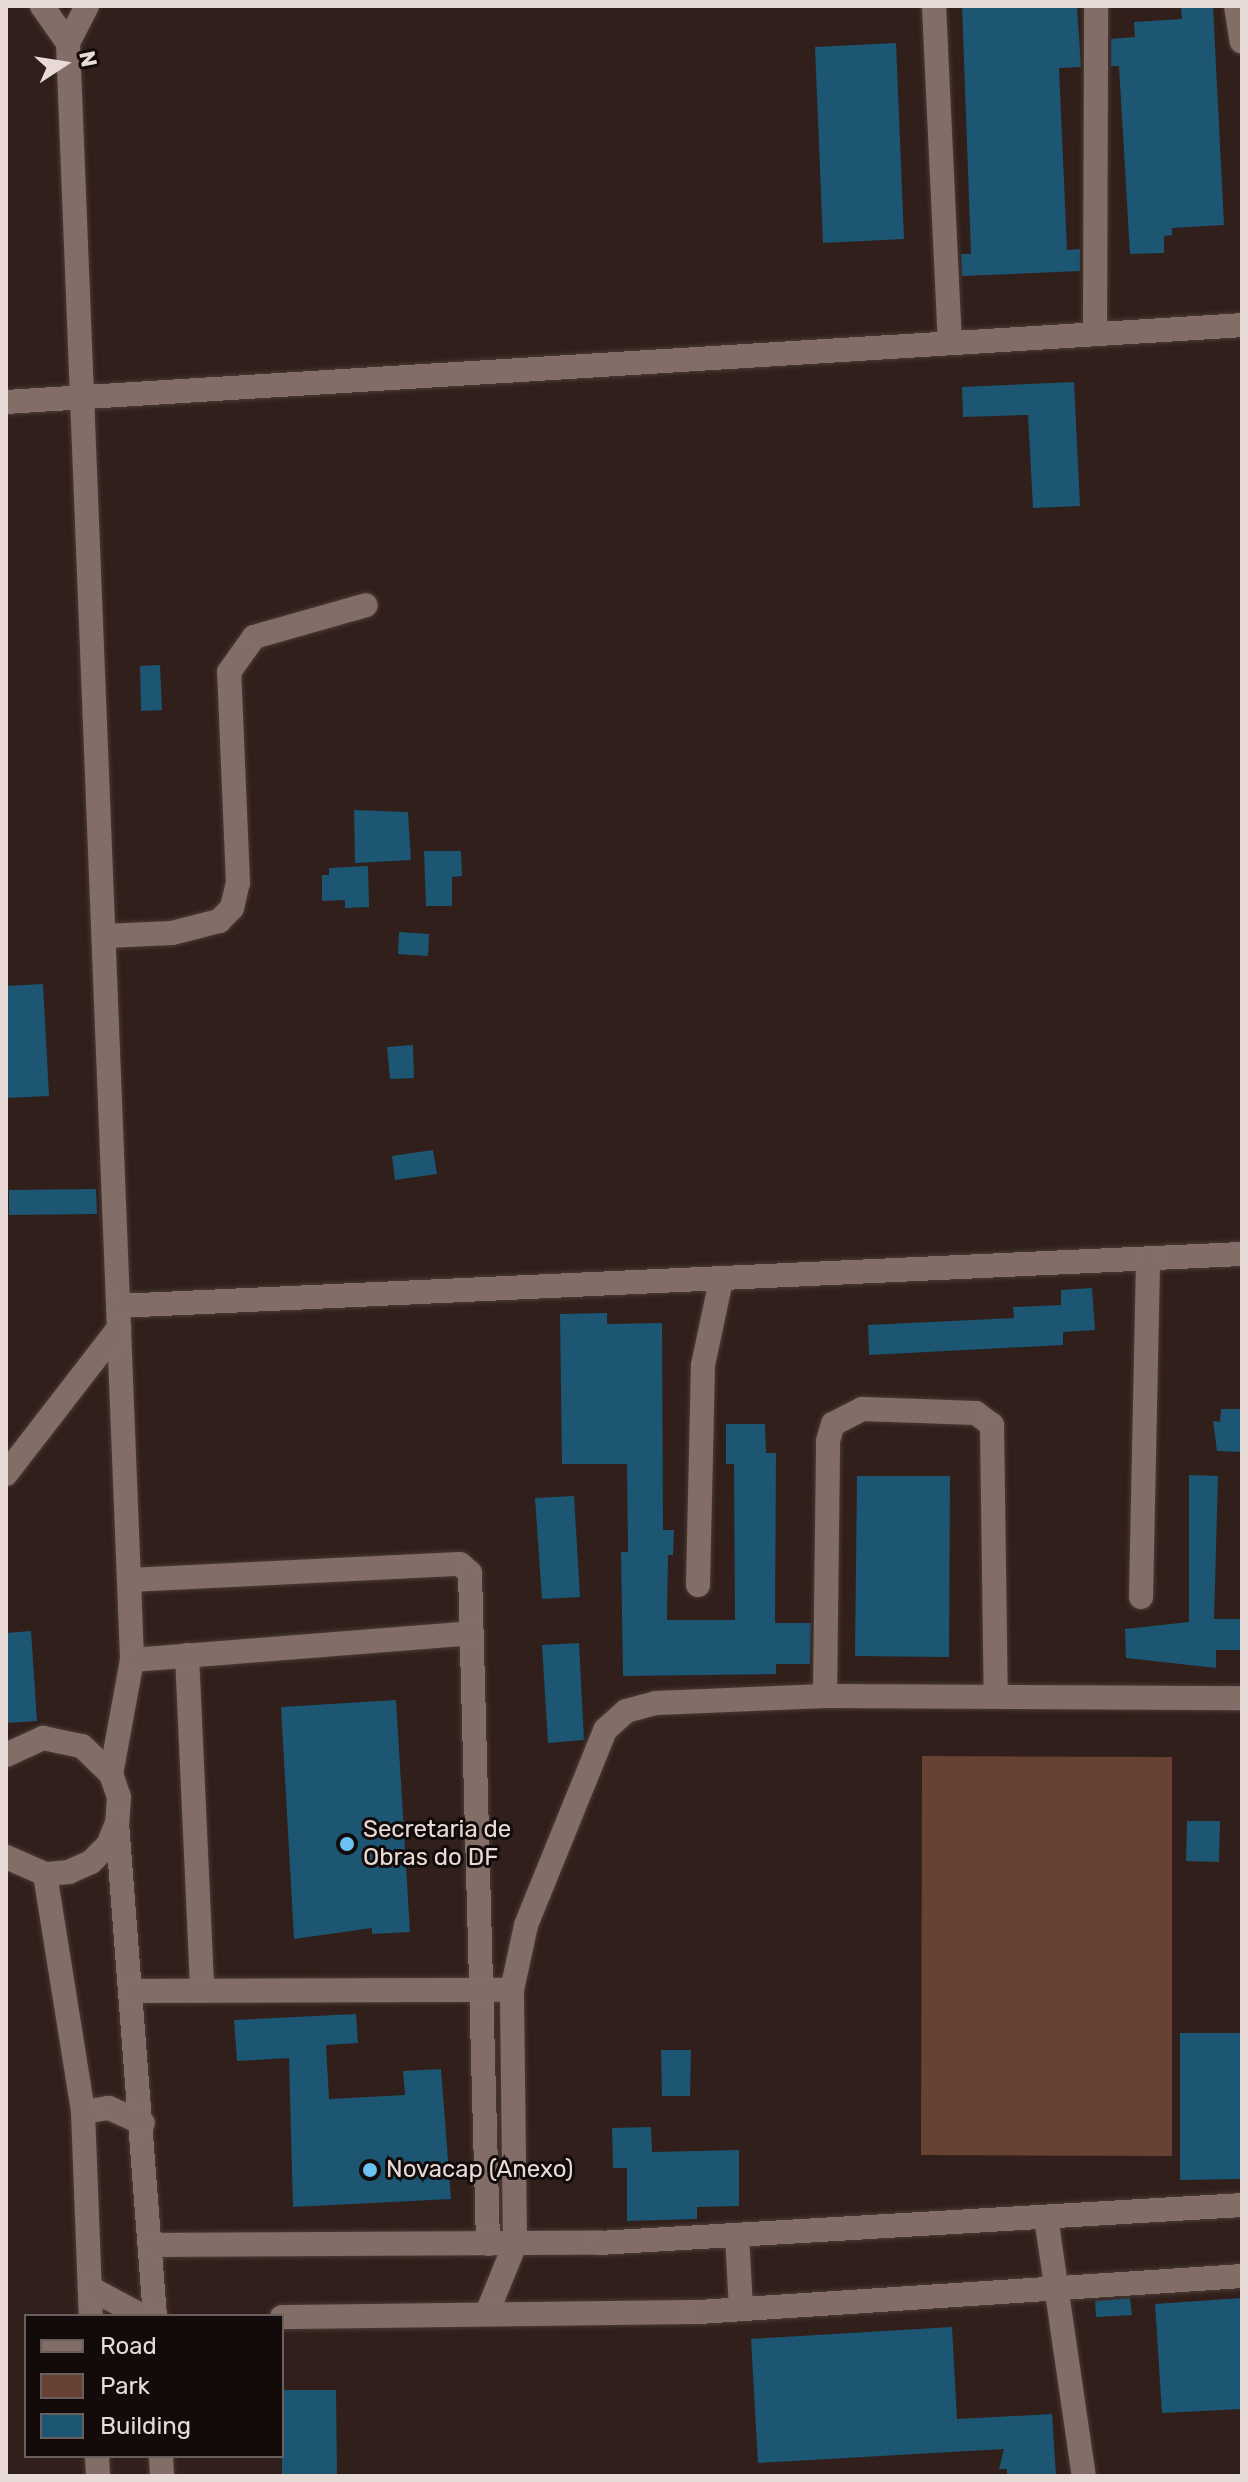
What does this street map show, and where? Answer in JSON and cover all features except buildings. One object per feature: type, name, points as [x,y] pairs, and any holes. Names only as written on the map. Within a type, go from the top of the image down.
[{"type":"lane","points":[[42,6],[68,43]]},
{"type":"lane","points":[[87,6],[68,43],[86,400],[132,1660],[111,1774]]},
{"type":"lane","points":[[934,6],[950,341]]},
{"type":"lane","points":[[1095,333],[1096,6]]},
{"type":"lane","points":[[1236,6],[1242,42]]},
{"type":"lane","points":[[6,402],[86,400],[950,341],[1242,325]]},
{"type":"lane","points":[[105,936],[172,933],[219,921],[232,908],[238,883],[229,672],[254,637],[366,605]]},
{"type":"lane","points":[[118,1317],[721,1280],[1242,1254]]},
{"type":"lane","points":[[1141,1597],[1148,1258]]},
{"type":"lane","points":[[698,1585],[703,1365],[721,1280]]},
{"type":"lane","points":[[6,1474],[118,1317]]},
{"type":"lane","points":[[825,1696],[828,1441],[833,1424],[862,1409],[976,1413],[992,1425],[996,1695]]},
{"type":"lane","points":[[130,1580],[460,1564],[470,1573],[488,2244]]},
{"type":"lane","points":[[132,1660],[472,1633]]},
{"type":"lane","points":[[187,1655],[202,1991]]},
{"type":"lane","points":[[487,2313],[515,2244],[512,1990],[526,1925],[605,1730],[626,1711],[656,1703],[825,1696],[1242,1698]]},
{"type":"lane","points":[[6,1755],[23,1743],[63,1739],[99,1757],[111,1774],[119,1797],[117,1823],[153,2245],[155,2314]]},
{"type":"lane","points":[[6,1857],[45,1874],[69,1872],[91,1862],[108,1845],[117,1823]]},
{"type":"lane","points":[[45,1874],[83,2112],[91,2314]]},
{"type":"lane","points":[[132,1991],[512,1990]]},
{"type":"lane","points":[[83,2112],[109,2108],[143,2123]]},
{"type":"lane","points":[[153,2245],[515,2244],[737,2235],[1242,2205]]},
{"type":"lane","points":[[1046,2217],[1084,2476]]},
{"type":"lane","points":[[737,2235],[741,2309]]},
{"type":"lane","points":[[284,2317],[741,2309],[1242,2276]]},
{"type":"lane","points":[[90,2288],[138,2314]]},
{"type":"green space","points":[[922,1756],[1172,1757],[1172,2156],[921,2155]]},
{"type":"place","name":"Secretaria de Obras do DF","points":[[347,1844]]},
{"type":"place","name":"Novacap (Anexo)","points":[[370,2170]]}]
